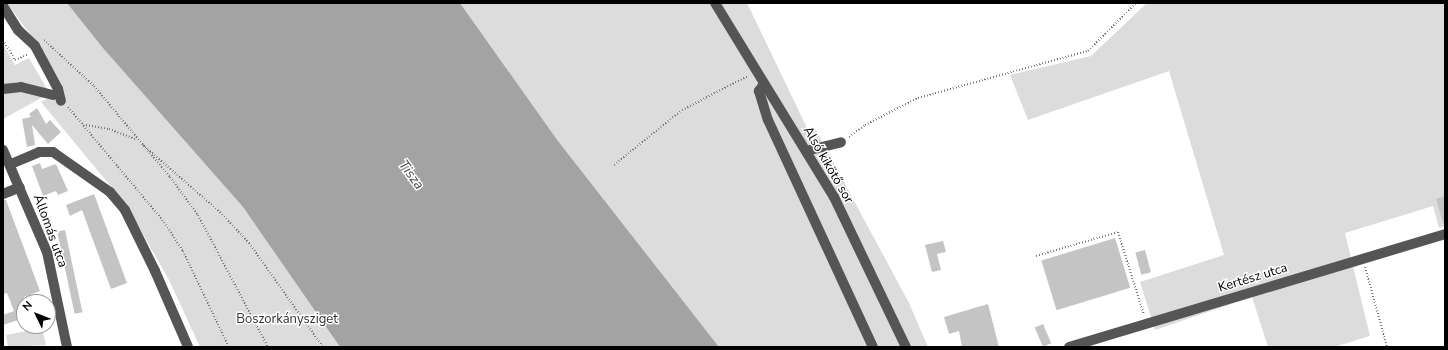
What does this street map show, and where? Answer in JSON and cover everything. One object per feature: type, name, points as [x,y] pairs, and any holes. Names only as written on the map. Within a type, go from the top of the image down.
[{"type":"street","name":"Alsó kikötő sor","points":[[715,3],[834,197],[906,347]]},
{"type":"street","points":[[3,6],[18,30],[35,46],[58,89],[57,98],[21,87],[3,89]]},
{"type":"street","points":[[764,84],[759,91],[768,120],[873,347]]},
{"type":"street","points":[[806,151],[841,142]]},
{"type":"street","name":"Állomás utca","points":[[3,150],[11,164],[47,252],[67,347]]},
{"type":"street","points":[[11,164],[39,152],[53,152],[110,192],[129,217],[155,271],[188,347]]},
{"type":"street","points":[[3,194],[20,187]]},
{"type":"street","name":"Kertész utca","points":[[1069,347],[1445,234]]},
{"type":"path","points":[[841,142],[864,125],[918,98],[1088,50],[1136,3]]},
{"type":"path","points":[[3,40],[15,60],[30,53],[34,60]]},
{"type":"path","points":[[35,46],[41,40],[46,40],[94,86],[139,142],[170,177],[198,215],[268,347]]},
{"type":"path","points":[[614,164],[682,110],[756,71]]},
{"type":"path","points":[[57,98],[85,125],[164,222],[180,245],[229,347]]},
{"type":"path","points":[[85,125],[132,136],[222,214],[249,243],[323,347]]},
{"type":"path","points":[[1036,256],[1118,232],[1147,324]]},
{"type":"path","points":[[1362,258],[1387,347]]},
{"type":"green space","name":"Boszorkánysziget","points":[[7,3],[67,3],[102,47],[243,207],[340,347],[200,347],[169,280],[127,206],[41,102],[61,90],[38,45]]},
{"type":"green space","points":[[460,3],[747,3],[809,132],[816,130],[909,303],[928,347],[719,347],[558,141]]},
{"type":"green space","points":[[1147,3],[1445,3],[1445,226],[1439,228],[1433,206],[1345,233],[1370,336],[1334,347],[1268,347],[1252,297],[1155,330],[1140,282],[1224,255],[1169,71],[1028,120],[1010,75],[1091,56]]},
{"type":"green space","points":[[3,44],[15,65],[29,58],[47,89],[43,97],[3,119]]},
{"type":"green space","points":[[16,333],[43,334],[46,345],[8,347],[6,335]]},
{"type":"water","name":"Tisza","points":[[67,3],[460,3],[558,141],[719,347],[340,347],[243,207],[102,47]]},
{"type":"building","points":[[37,108],[46,124],[50,120],[61,132],[48,144],[32,125],[35,145],[27,147],[22,119],[31,117],[29,114]]},
{"type":"building","points":[[40,163],[42,169],[56,164],[68,191],[58,195],[56,191],[43,196],[32,166]]},
{"type":"building","points":[[94,194],[127,283],[111,289],[82,210],[70,216],[66,205]]},
{"type":"building","points":[[1445,196],[1445,223],[1443,223],[1436,199]]},
{"type":"building","points":[[3,200],[6,200],[40,291],[32,294],[16,294],[16,321],[3,325],[3,315],[14,311],[7,293],[3,294]]},
{"type":"building","points":[[65,230],[82,312],[75,314],[57,232]]},
{"type":"building","points":[[1115,238],[1130,288],[1057,310],[1041,261]]},
{"type":"building","points":[[943,241],[946,252],[937,254],[941,270],[932,272],[925,245]]},
{"type":"building","points":[[1145,250],[1151,272],[1141,275],[1135,253]]},
{"type":"building","points":[[988,304],[999,347],[962,347],[959,331],[949,334],[944,317]]},
{"type":"building","points":[[1043,324],[1051,343],[1043,347],[1035,328]]}]
